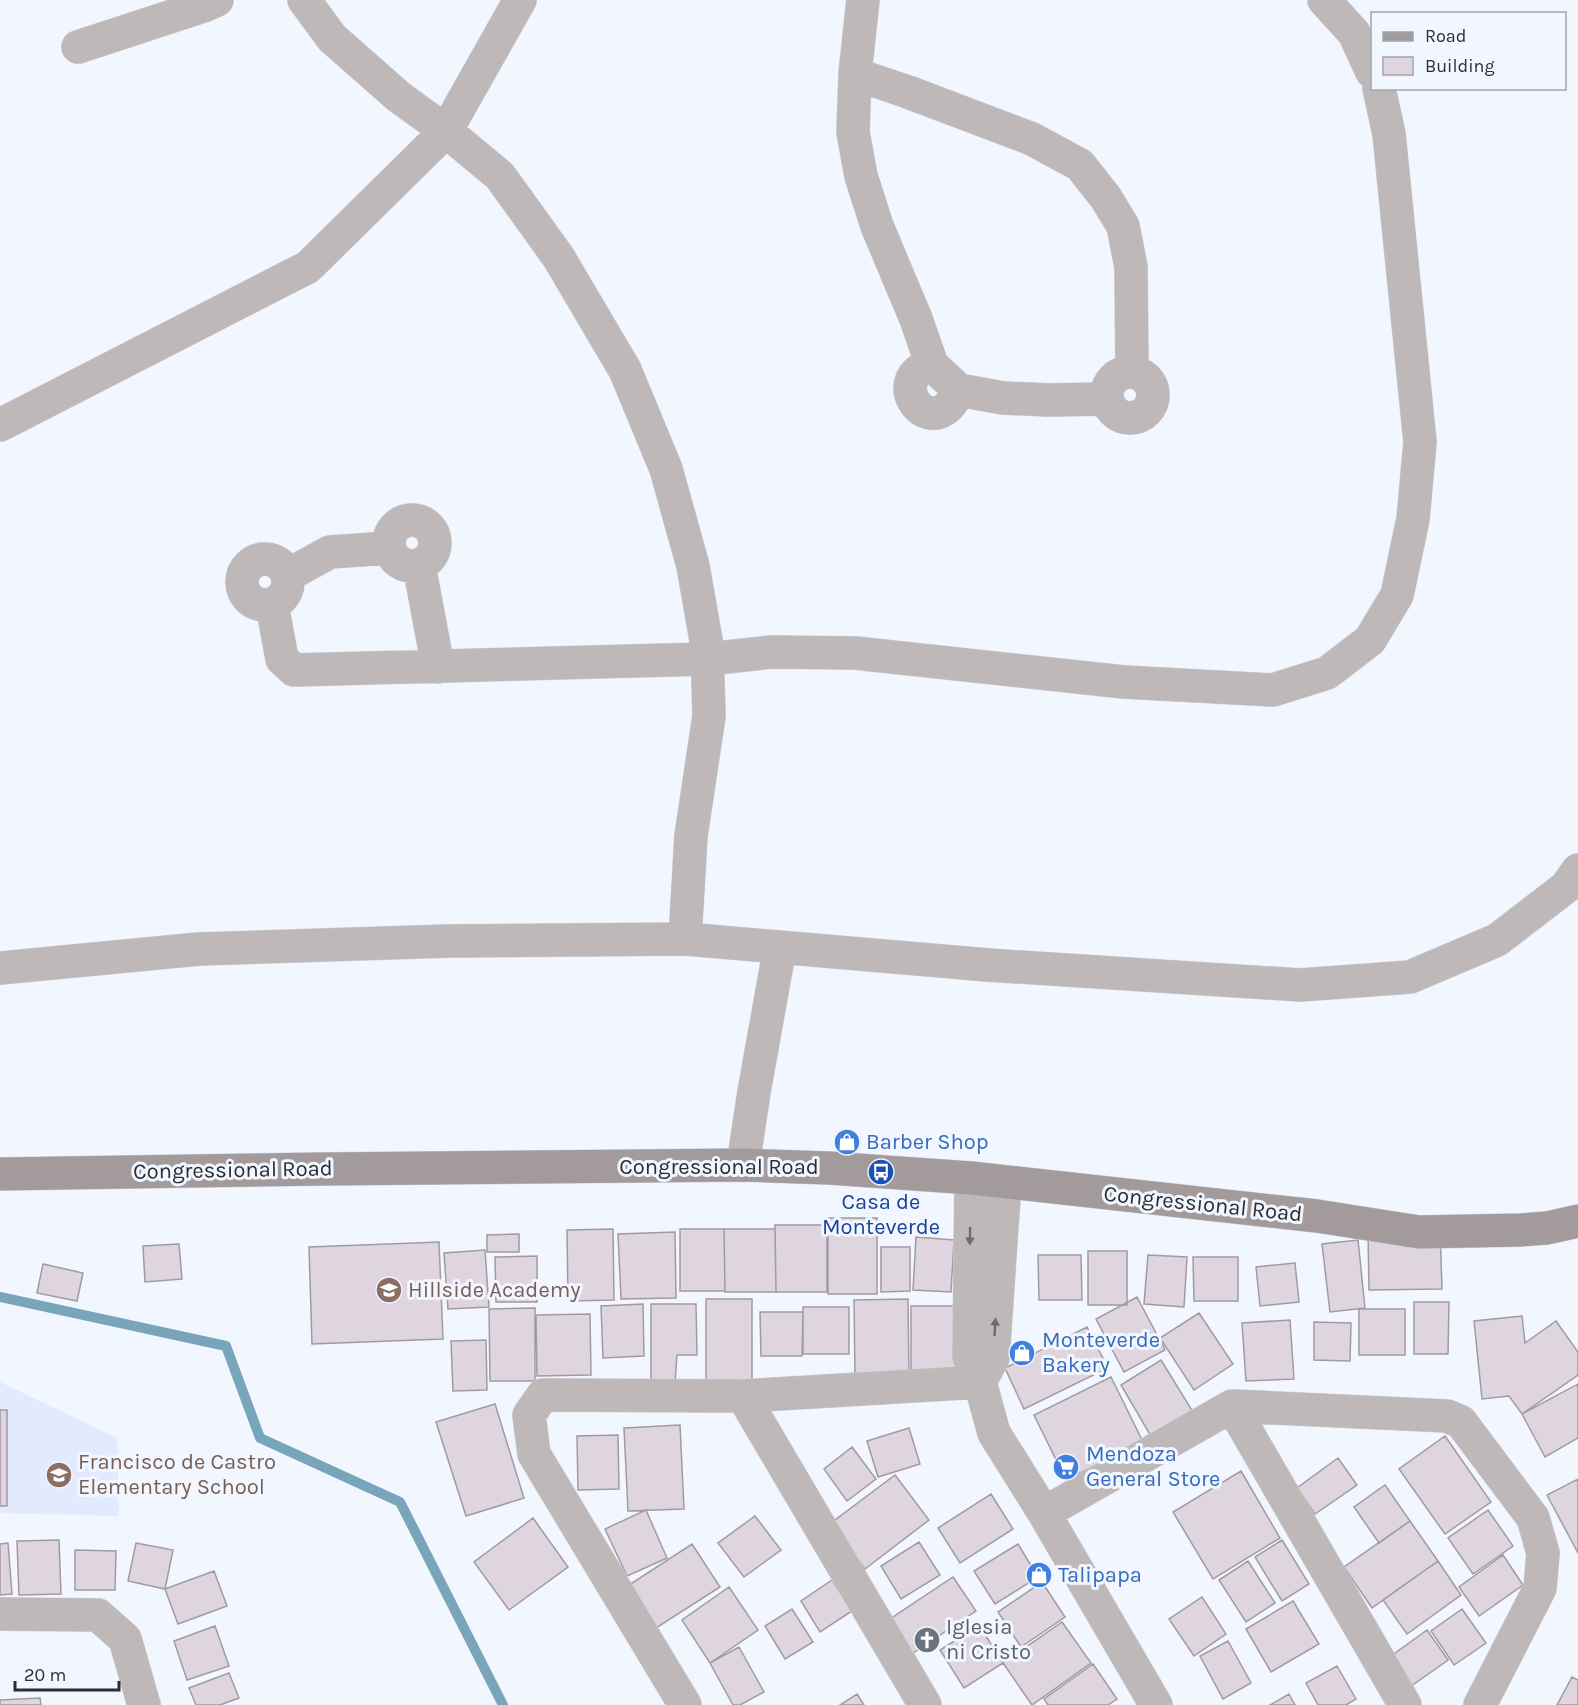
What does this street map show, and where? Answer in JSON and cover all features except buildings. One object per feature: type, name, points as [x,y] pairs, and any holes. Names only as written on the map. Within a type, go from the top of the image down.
[{"type":"main road","name":"Congressional Road","points":[[0,1174],[743,1165],[829,1168],[971,1178],[1317,1216],[1419,1232],[1521,1230],[1547,1228],[1578,1221]]},
{"type":"street","points":[[78,47],[217,0]]},
{"type":"street","points":[[304,0],[332,38],[399,96],[446,131],[500,177],[559,258],[624,370],[666,469],[693,566],[708,659],[709,716],[691,836],[685,939]]},
{"type":"street","points":[[0,425],[308,267],[446,131],[520,0]]},
{"type":"street","points":[[855,74],[1032,139],[1080,165],[1106,198],[1123,226],[1131,267],[1132,372],[1114,378],[1109,385],[1106,399],[1003,398],[959,390],[952,403],[940,412],[933,413],[919,408],[913,402],[910,394],[912,379],[924,367],[932,365],[916,319],[877,226],[861,176],[854,132],[855,74],[863,0]]},
{"type":"street","points":[[1324,0],[1354,33],[1371,70]]},
{"type":"street","points":[[272,604],[282,659],[294,670],[708,659],[771,652],[855,653],[1124,682],[1273,690],[1327,673],[1370,640],[1397,595],[1413,519],[1420,442],[1389,134],[1379,90]]},
{"type":"street","points":[[288,575],[330,552],[389,548],[391,532],[396,525],[403,521],[419,520],[432,529],[436,543],[431,557],[420,565],[438,667]]},
{"type":"street","points":[[272,559],[285,568],[288,575],[289,582],[284,596],[272,604],[258,604],[245,595],[242,579],[244,571],[256,560],[272,559]]},
{"type":"street","points":[[0,968],[199,949],[449,941],[685,939],[988,965],[1300,985],[1410,977],[1497,940],[1566,887],[1578,870]]},
{"type":"street","points":[[743,1165],[780,947]]},
{"type":"street","points":[[971,1178],[969,1357],[980,1382],[994,1432],[1156,1705]]},
{"type":"street","points":[[980,1382],[993,1358],[1005,1182]]},
{"type":"street","points":[[685,1705],[534,1454],[529,1416],[543,1395],[743,1396],[980,1382]]},
{"type":"street","points":[[743,1396],[925,1705]]},
{"type":"street","points":[[1044,1513],[1232,1406],[1447,1416],[1461,1422],[1533,1518],[1543,1553],[1540,1588],[1480,1705]]},
{"type":"street","points":[[1232,1406],[1405,1705]]},
{"type":"street","points":[[0,1614],[98,1615],[125,1639],[144,1705]]},
{"type":"shaded area","name":"Francisco de Castro Elementary School","points":[[0,1382],[117,1438],[119,1516],[0,1513]]},
{"type":"waterway","points":[[0,1297],[226,1346],[260,1438],[400,1502],[503,1705]]},
{"type":"place","name":"Barber Shop","points":[[847,1142]]},
{"type":"place","name":"Casa de Monteverde","points":[[881,1172]]},
{"type":"place","name":"Hillside Academy","points":[[389,1290]]},
{"type":"place","name":"Monteverde Bakery","points":[[1022,1353]]},
{"type":"place","name":"Mendoza General Store","points":[[1066,1467]]},
{"type":"place","name":"Francisco de Castro Elementary School","points":[[59,1475]]},
{"type":"place","name":"Talipapa","points":[[1039,1575]]},
{"type":"place","name":"Iglesia ni Cristo","points":[[927,1640]]}]
